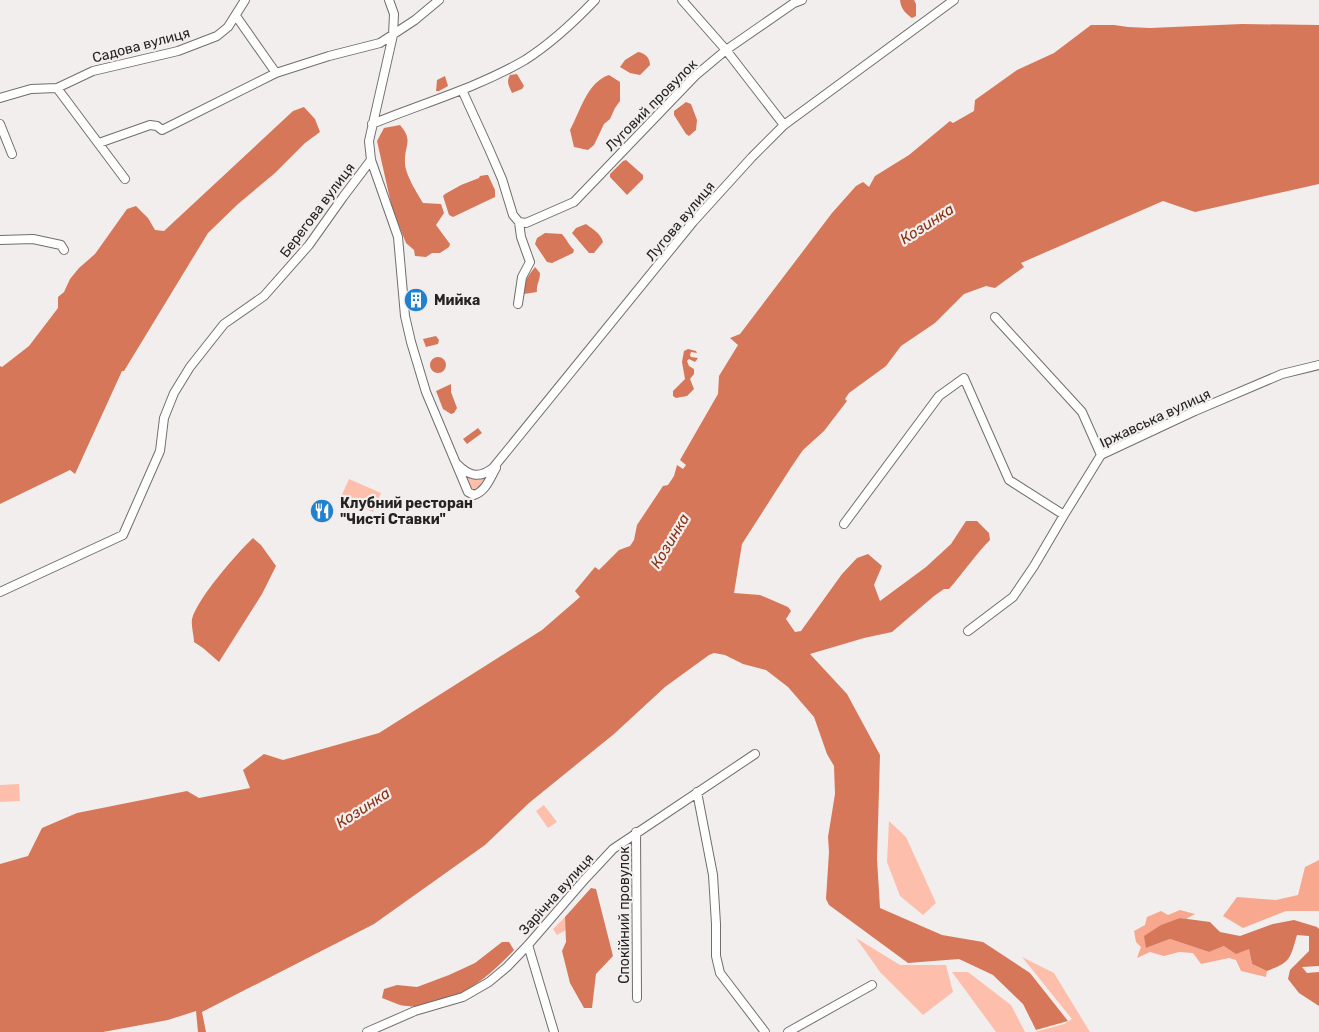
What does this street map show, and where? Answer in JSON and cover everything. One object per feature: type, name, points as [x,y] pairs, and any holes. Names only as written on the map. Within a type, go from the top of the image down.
[{"type":"street","name":"Садова вулиця","points":[[0,98],[32,89],[57,88],[93,71],[178,50],[217,36],[228,27],[245,0]]},
{"type":"street","points":[[389,0],[394,14],[394,35],[369,141],[371,160],[398,237],[404,316],[426,392],[467,490],[474,495],[479,493],[486,487],[498,464]]},
{"type":"street","points":[[99,143],[150,125],[157,126],[162,130],[276,73],[380,42],[394,35],[439,0]]},
{"type":"street","points":[[372,124],[462,90],[525,59],[547,43],[595,0]]},
{"type":"street","points":[[682,0],[726,50],[784,124]]},
{"type":"street","name":"Луговий провулок","points":[[519,222],[526,223],[574,202],[695,76],[726,50],[794,3],[802,0]]},
{"type":"street","name":"Лугова вулиця","points":[[457,464],[466,472],[477,476],[485,474],[498,464],[694,222],[784,124],[954,0]]},
{"type":"street","points":[[236,16],[276,73]]},
{"type":"street","points":[[57,88],[125,179]]},
{"type":"street","points":[[462,90],[502,179],[513,215],[519,222],[521,237],[530,262],[522,278],[518,304]]},
{"type":"street","points":[[0,124],[12,154]]},
{"type":"street","name":"Берегова вулиця","points":[[0,592],[122,535],[160,451],[164,418],[174,393],[190,367],[224,324],[264,296],[309,245],[371,160]]},
{"type":"street","points":[[0,240],[33,239],[61,245],[64,250]]},
{"type":"street","points":[[995,317],[1082,412],[1101,455]]},
{"type":"street","name":"Іржавська вулиця","points":[[968,631],[1013,597],[1034,566],[1101,455],[1195,411],[1282,374],[1319,365]]},
{"type":"street","points":[[844,524],[939,396],[964,378],[1008,480],[1064,515]]},
{"type":"street","name":"Зарічна вулиця","points":[[367,1032],[415,1012],[463,997],[478,989],[507,967],[613,849],[755,754]]},
{"type":"street","points":[[697,792],[713,875],[716,956],[720,973],[764,1032]]},
{"type":"street","name":"Спокійний провулок","points":[[636,832],[637,998]]},
{"type":"street","points":[[528,945],[554,1032]]},
{"type":"street","points":[[788,1032],[872,985]]},
{"type":"shaded area","points":[[462,473],[475,479],[488,477],[479,487],[471,490]]},
{"type":"shaded area","points":[[349,479],[381,493],[373,512],[341,497]]},
{"type":"shaded area","points":[[19,784],[20,801],[0,802],[0,785]]},
{"type":"shaded area","points":[[544,805],[557,822],[548,828],[536,811]]},
{"type":"shaded area","points":[[889,821],[906,837],[936,903],[923,915],[900,896],[887,862]]},
{"type":"shaded area","points":[[1319,860],[1319,911],[1286,911],[1243,928],[1223,916],[1237,897],[1276,900],[1298,895],[1305,867]]},
{"type":"shaded area","points":[[1180,910],[1195,914],[1186,919],[1180,918],[1146,948],[1170,939],[1209,952],[1224,946],[1249,949],[1252,964],[1267,971],[1266,977],[1241,971],[1236,960],[1229,958],[1201,964],[1193,953],[1179,952],[1164,956],[1150,952],[1137,958],[1141,947],[1136,942],[1134,931],[1145,925],[1147,917],[1161,911],[1168,915]]},
{"type":"shaded area","points":[[565,917],[566,930],[557,935],[553,929]]},
{"type":"shaded area","points":[[856,938],[900,965],[946,965],[953,992],[923,1015],[880,972]]},
{"type":"shaded area","points":[[1022,957],[1054,973],[1090,1032],[1035,1032],[1064,1024],[1072,1019]]},
{"type":"shaded area","points":[[952,972],[968,972],[1011,1005],[1025,1032],[996,1032]]},
{"type":"water","points":[[900,0],[914,0],[916,16],[912,18],[905,12]]},
{"type":"water","name":"Козинка","points":[[1242,24],[1319,25],[1319,184],[1195,212],[1163,201],[1021,263],[1024,267],[995,288],[986,286],[964,294],[935,323],[901,346],[886,366],[849,393],[845,399],[847,401],[824,431],[803,450],[742,544],[734,593],[760,595],[788,607],[791,611],[786,619],[795,632],[801,631],[842,574],[857,558],[868,554],[882,566],[874,585],[880,601],[926,567],[951,544],[966,521],[977,521],[989,533],[990,540],[949,589],[944,589],[934,596],[892,632],[810,654],[847,694],[880,755],[877,859],[880,908],[942,935],[983,942],[1030,973],[1068,1021],[1036,1030],[1023,1004],[993,975],[959,959],[908,963],[829,905],[826,899],[828,837],[835,794],[834,766],[827,754],[814,717],[788,687],[766,670],[743,664],[725,655],[714,653],[665,687],[614,734],[529,803],[485,845],[374,924],[202,1012],[206,1032],[198,1032],[196,1011],[168,1020],[103,1032],[0,1032],[0,864],[28,856],[42,828],[77,813],[187,791],[199,798],[250,788],[243,770],[264,754],[283,760],[379,733],[542,630],[580,597],[575,591],[595,567],[599,570],[619,550],[630,546],[634,540],[637,525],[663,486],[668,485],[674,476],[677,465],[683,469],[686,465],[680,460],[718,394],[719,376],[738,345],[730,338],[740,334],[832,213],[856,186],[863,182],[869,187],[875,176],[909,155],[950,121],[953,123],[974,111],[975,100],[1017,70],[1054,53],[1091,25],[1150,28]]},
{"type":"water","points":[[638,52],[647,56],[650,65],[640,75],[630,73],[620,67],[625,60]]},
{"type":"water","points":[[517,74],[524,86],[522,89],[512,93],[508,80],[510,75]]},
{"type":"water","points":[[609,75],[620,82],[620,101],[610,119],[604,124],[594,145],[588,150],[574,147],[570,130],[581,107],[595,84]]},
{"type":"water","points":[[445,76],[448,86],[436,91],[437,80]]},
{"type":"water","points":[[686,102],[691,104],[697,120],[696,130],[689,136],[674,115],[674,111]]},
{"type":"water","points":[[304,107],[315,119],[320,132],[305,143],[275,173],[238,204],[208,233],[124,371],[122,371],[75,474],[70,470],[0,504],[0,366],[2,367],[29,346],[58,308],[58,297],[64,292],[70,279],[95,254],[127,209],[136,206],[148,218],[155,230],[164,231],[293,111]]},
{"type":"water","points":[[400,125],[407,135],[405,163],[412,183],[423,203],[441,204],[444,213],[436,225],[450,244],[449,247],[440,253],[432,253],[426,257],[415,256],[414,250],[406,243],[392,208],[377,141],[384,128]]},
{"type":"water","points":[[626,160],[643,175],[643,179],[627,195],[610,177],[610,174]]},
{"type":"water","points":[[488,175],[495,190],[495,197],[453,217],[449,215],[443,196],[480,176]]},
{"type":"water","points":[[586,224],[598,233],[603,242],[594,253],[589,253],[572,233],[576,228]]},
{"type":"water","points":[[545,233],[562,234],[574,250],[573,253],[552,263],[547,262],[535,244],[537,238]]},
{"type":"water","points":[[535,267],[540,273],[537,292],[524,294],[525,283]]},
{"type":"water","points":[[436,336],[439,340],[438,344],[426,347],[423,339]]},
{"type":"water","points":[[688,349],[697,353],[691,352],[691,357],[698,358],[695,362],[689,359],[687,361],[689,366],[694,369],[694,374],[690,379],[694,389],[687,396],[676,398],[673,396],[673,391],[685,379],[682,362],[684,351]]},
{"type":"water","points":[[438,357],[446,365],[438,373],[430,365]]},
{"type":"water","points":[[451,384],[451,392],[457,408],[451,414],[443,409],[436,391]]},
{"type":"water","points":[[478,428],[482,433],[467,444],[463,439]]},
{"type":"water","points":[[253,538],[261,545],[276,566],[262,594],[219,662],[194,642],[192,619],[195,610],[209,589],[237,554]]},
{"type":"water","points":[[591,888],[596,889],[613,956],[596,974],[592,1008],[584,1008],[570,983],[562,951],[566,942],[565,917]]},
{"type":"water","points":[[1180,918],[1210,922],[1220,932],[1240,936],[1273,924],[1294,920],[1317,927],[1319,929],[1319,966],[1302,967],[1307,973],[1319,972],[1319,1006],[1299,993],[1288,979],[1290,970],[1309,951],[1309,936],[1297,935],[1288,959],[1281,965],[1267,971],[1252,964],[1249,949],[1236,954],[1224,946],[1209,952],[1170,939],[1146,948],[1144,936],[1161,925]]},
{"type":"water","points":[[502,942],[509,942],[514,950],[491,973],[463,992],[448,999],[433,1004],[417,1006],[400,1005],[382,998],[384,989],[397,985],[417,987],[475,963]]},
{"type":"place","name":"Мийка","points":[[416,300]]},
{"type":"place","name":"Клубний ресторан \"Чисті Ставки\"","points":[[322,511]]}]
